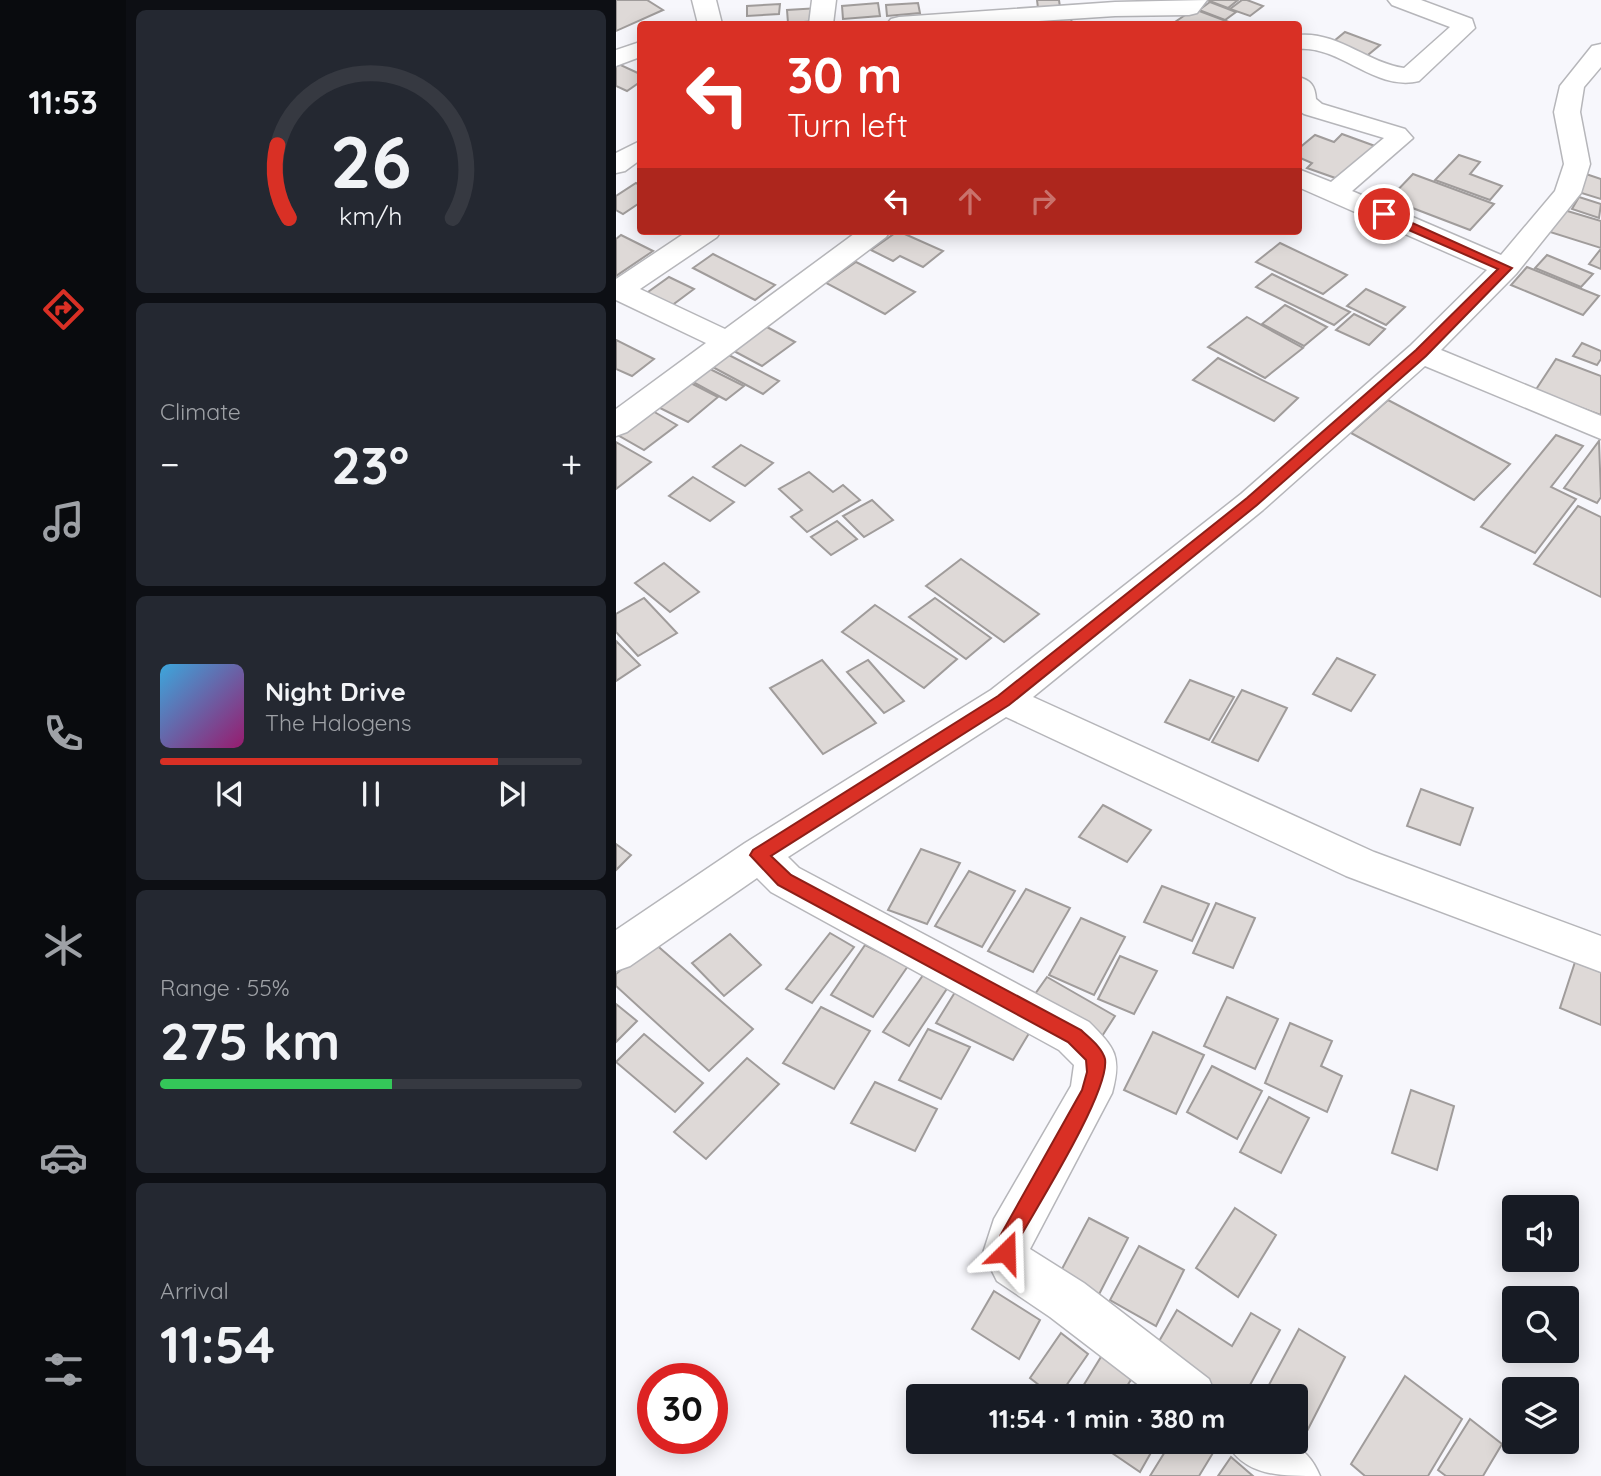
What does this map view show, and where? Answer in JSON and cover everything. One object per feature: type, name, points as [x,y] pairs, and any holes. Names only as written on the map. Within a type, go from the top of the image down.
[{"type":"street","points":[[704,0],[709,21]]},
{"type":"street","points":[[821,21],[824,0]]},
{"type":"street","points":[[1302,41],[1313,40],[1358,61],[1401,76],[1410,76],[1463,28],[1464,23],[1400,0]]},
{"type":"street","points":[[926,16],[1115,9],[1158,14],[1192,4]]},
{"type":"street","points":[[616,59],[637,50]]},
{"type":"street","points":[[616,953],[759,855],[1003,700],[1252,502],[1421,353],[1506,268],[1568,193],[1577,163],[1567,112],[1572,86],[1601,51]]},
{"type":"street","points":[[1302,88],[1303,101],[1313,109],[1396,134],[1400,138],[1335,192]]},
{"type":"street","points":[[616,165],[637,151]]},
{"type":"street","points":[[1302,179],[1506,268]]},
{"type":"street","points":[[617,290],[701,235]]},
{"type":"street","points":[[616,425],[871,235]]},
{"type":"street","points":[[617,290],[728,342]]},
{"type":"street","points":[[1421,353],[1601,428]]},
{"type":"street","points":[[1003,700],[1360,864],[1601,954]]},
{"type":"street","points":[[759,855],[785,880],[1074,1036],[1095,1057],[1096,1072],[1090,1093],[1010,1236],[1006,1252],[1013,1265],[1067,1300],[1176,1384]]},
{"type":"street","points":[[1266,1454],[1294,1476]]},
{"type":"building","points":[[616,0],[647,0],[663,10],[637,21],[616,31]]},
{"type":"building","points":[[1037,0],[1059,0],[1060,7],[1038,8]]},
{"type":"building","points":[[1207,0],[1238,0],[1228,8]]},
{"type":"building","points":[[1242,0],[1263,6],[1250,16],[1230,9]]},
{"type":"building","points":[[1210,2],[1236,12],[1225,20],[1199,10]]},
{"type":"building","points":[[878,3],[880,16],[843,19],[842,6]]},
{"type":"building","points":[[918,3],[920,13],[887,16],[886,5]]},
{"type":"building","points":[[780,4],[779,14],[747,16],[747,6]]},
{"type":"building","points":[[819,8],[819,21],[788,21],[787,10]]},
{"type":"building","points":[[1194,9],[1226,21],[1176,21]]},
{"type":"building","points":[[1071,18],[1072,21],[1049,21]]},
{"type":"building","points":[[1345,32],[1380,45],[1363,59],[1328,46]]},
{"type":"building","points":[[616,63],[637,73],[637,84],[627,91],[616,86]]},
{"type":"building","points":[[1342,134],[1375,146],[1341,180],[1307,168],[1312,163],[1302,159],[1302,146],[1315,135],[1334,142]]},
{"type":"building","points":[[1459,155],[1480,162],[1470,174],[1502,186],[1490,200],[1435,180]]},
{"type":"building","points":[[1413,174],[1494,204],[1470,230],[1389,199]]},
{"type":"building","points":[[1586,174],[1601,179],[1601,199],[1575,191]]},
{"type":"building","points":[[637,184],[637,205],[623,214],[616,210],[616,196]]},
{"type":"building","points":[[1579,197],[1601,204],[1599,218],[1572,209]]},
{"type":"building","points":[[1564,210],[1601,221],[1601,248],[1550,232]]},
{"type":"building","points":[[621,235],[653,251],[616,276],[616,239]]},
{"type":"building","points":[[892,235],[907,235],[943,251],[923,267],[900,256],[893,261],[871,250]]},
{"type":"building","points":[[1280,243],[1347,275],[1323,294],[1256,262]]},
{"type":"building","points":[[1601,250],[1601,269],[1589,264]]},
{"type":"building","points":[[713,254],[775,285],[755,300],[693,268]]},
{"type":"building","points":[[1547,255],[1593,274],[1581,287],[1535,268]]},
{"type":"building","points":[[856,262],[915,292],[885,314],[826,283]]},
{"type":"building","points":[[1527,267],[1599,296],[1583,315],[1511,285]]},
{"type":"building","points":[[1272,274],[1350,312],[1334,325],[1256,287]]},
{"type":"building","points":[[669,277],[694,289],[667,309],[641,297]]},
{"type":"building","points":[[1366,289],[1405,307],[1386,325],[1347,306]]},
{"type":"building","points":[[1285,305],[1327,327],[1304,346],[1262,324]]},
{"type":"building","points":[[1354,314],[1385,329],[1369,345],[1336,330]]},
{"type":"building","points":[[1247,317],[1303,348],[1265,378],[1208,347]]},
{"type":"building","points":[[765,326],[795,342],[762,366],[732,350]]},
{"type":"building","points":[[616,340],[654,359],[632,376],[616,369]]},
{"type":"building","points":[[1582,343],[1601,351],[1601,359],[1597,365],[1573,356]]},
{"type":"building","points":[[723,352],[779,381],[763,394],[707,364]]},
{"type":"building","points":[[1218,358],[1298,398],[1274,421],[1193,380]]},
{"type":"building","points":[[1556,359],[1601,376],[1601,415],[1535,391]]},
{"type":"building","points":[[710,369],[744,386],[726,400],[693,382]]},
{"type":"building","points":[[683,379],[718,397],[688,422],[652,404]]},
{"type":"building","points":[[1388,400],[1510,464],[1474,500],[1351,433]]},
{"type":"building","points":[[644,406],[677,425],[644,450],[616,434],[616,427]]},
{"type":"building","points":[[1556,435],[1583,446],[1551,487],[1576,499],[1535,553],[1481,527]]},
{"type":"building","points":[[1599,441],[1601,497],[1597,503],[1564,488]]},
{"type":"building","points":[[616,442],[651,462],[616,489]]},
{"type":"building","points":[[741,445],[773,463],[745,486],[713,467]]},
{"type":"building","points":[[809,472],[833,492],[843,485],[860,500],[807,532],[791,517],[802,510],[779,489]]},
{"type":"building","points":[[693,477],[734,502],[710,521],[669,496]]},
{"type":"building","points":[[872,500],[893,520],[864,537],[843,516]]},
{"type":"building","points":[[1578,506],[1601,517],[1601,597],[1534,564]]},
{"type":"building","points":[[837,521],[857,539],[831,555],[811,537]]},
{"type":"building","points":[[961,559],[1039,614],[1004,642],[926,586]]},
{"type":"building","points":[[664,563],[699,592],[670,612],[635,583]]},
{"type":"building","points":[[644,598],[677,633],[638,656],[616,632],[616,614]]},
{"type":"building","points":[[935,598],[991,638],[966,659],[909,617]]},
{"type":"building","points":[[875,605],[957,659],[924,688],[842,632]]},
{"type":"building","points":[[616,641],[640,665],[616,681]]},
{"type":"building","points":[[1337,658],[1375,675],[1351,711],[1313,694]]},
{"type":"building","points":[[822,660],[876,723],[823,754],[770,688]]},
{"type":"building","points":[[868,660],[904,701],[884,713],[847,672]]},
{"type":"building","points":[[1190,680],[1234,697],[1209,740],[1165,722]]},
{"type":"building","points":[[1242,690],[1287,708],[1258,761],[1212,742]]},
{"type":"building","points":[[1421,789],[1473,808],[1460,845],[1407,826]]},
{"type":"building","points":[[1103,805],[1151,830],[1127,862],[1079,837]]},
{"type":"building","points":[[616,844],[631,855],[616,870]]},
{"type":"building","points":[[921,849],[960,863],[927,924],[888,910]]},
{"type":"building","points":[[969,871],[1015,891],[982,947],[935,926]]},
{"type":"building","points":[[1162,886],[1209,904],[1192,941],[1144,922]]},
{"type":"building","points":[[1026,889],[1070,908],[1033,972],[988,951]]},
{"type":"building","points":[[1216,903],[1255,918],[1233,968],[1193,953]]},
{"type":"building","points":[[1081,918],[1125,937],[1094,995],[1049,975]]},
{"type":"building","points":[[830,933],[854,947],[812,1003],[786,989]]},
{"type":"building","points":[[730,934],[761,965],[724,996],[692,963]]},
{"type":"building","points":[[653,942],[753,1029],[709,1071],[616,986],[616,974]]},
{"type":"building","points":[[865,945],[908,966],[873,1017],[831,995]]},
{"type":"building","points":[[1120,956],[1157,971],[1134,1014],[1098,999]]},
{"type":"building","points":[[1575,962],[1601,972],[1601,1025],[1560,1008]]},
{"type":"building","points":[[926,971],[950,984],[909,1046],[883,1032]]},
{"type":"building","points":[[1047,977],[1115,1016],[1097,1044],[1028,1004]]},
{"type":"building","points":[[957,989],[1034,1025],[1013,1060],[936,1023]]},
{"type":"building","points":[[1227,997],[1278,1019],[1255,1069],[1204,1046]]},
{"type":"building","points":[[616,1004],[637,1021],[616,1042]]},
{"type":"building","points":[[821,1007],[870,1031],[834,1089],[783,1063]]},
{"type":"building","points":[[1290,1023],[1332,1041],[1321,1066],[1342,1076],[1327,1112],[1265,1083]]},
{"type":"building","points":[[928,1029],[970,1047],[941,1099],[899,1080]]},
{"type":"building","points":[[1153,1032],[1204,1055],[1176,1114],[1124,1090]]},
{"type":"building","points":[[644,1034],[703,1083],[675,1112],[616,1062]]},
{"type":"building","points":[[747,1058],[779,1084],[706,1159],[674,1132]]},
{"type":"building","points":[[1212,1066],[1262,1091],[1237,1139],[1187,1112]]},
{"type":"building","points":[[875,1082],[937,1109],[915,1151],[851,1123]]},
{"type":"building","points":[[1411,1090],[1454,1106],[1437,1170],[1392,1153]]},
{"type":"building","points":[[1269,1097],[1309,1118],[1281,1173],[1240,1152]]},
{"type":"building","points":[[1235,1208],[1276,1235],[1238,1297],[1196,1268]]},
{"type":"building","points":[[1089,1218],[1128,1238],[1093,1306],[1054,1284]]},
{"type":"building","points":[[1139,1246],[1184,1270],[1156,1326],[1110,1300]]},
{"type":"building","points":[[994,1291],[1040,1320],[1019,1359],[972,1329]]},
{"type":"building","points":[[1177,1310],[1232,1346],[1251,1313],[1280,1330],[1251,1384],[1206,1384],[1154,1350]]},
{"type":"building","points":[[1299,1329],[1345,1357],[1308,1429],[1308,1384],[1269,1384]]},
{"type":"building","points":[[1061,1333],[1088,1354],[1067,1384],[1038,1384],[1030,1378]]},
{"type":"building","points":[[1104,1352],[1135,1373],[1128,1384],[1084,1384]]},
{"type":"building","points":[[1405,1376],[1462,1419],[1428,1476],[1365,1476],[1351,1464]]},
{"type":"building","points":[[1470,1419],[1502,1444],[1483,1476],[1446,1476],[1438,1470]]},
{"type":"building","points":[[1113,1454],[1150,1454],[1140,1472]]},
{"type":"building","points":[[1164,1454],[1212,1454],[1199,1476],[1150,1476]]},
{"type":"building","points":[[1231,1457],[1253,1476],[1218,1476]]},
{"type":"route","points":[[1006,1252],[1010,1236],[1090,1093],[1096,1072],[1095,1057],[1074,1036],[785,880],[759,855],[1003,700],[1252,502],[1421,353],[1506,268],[1384,214]]}]
